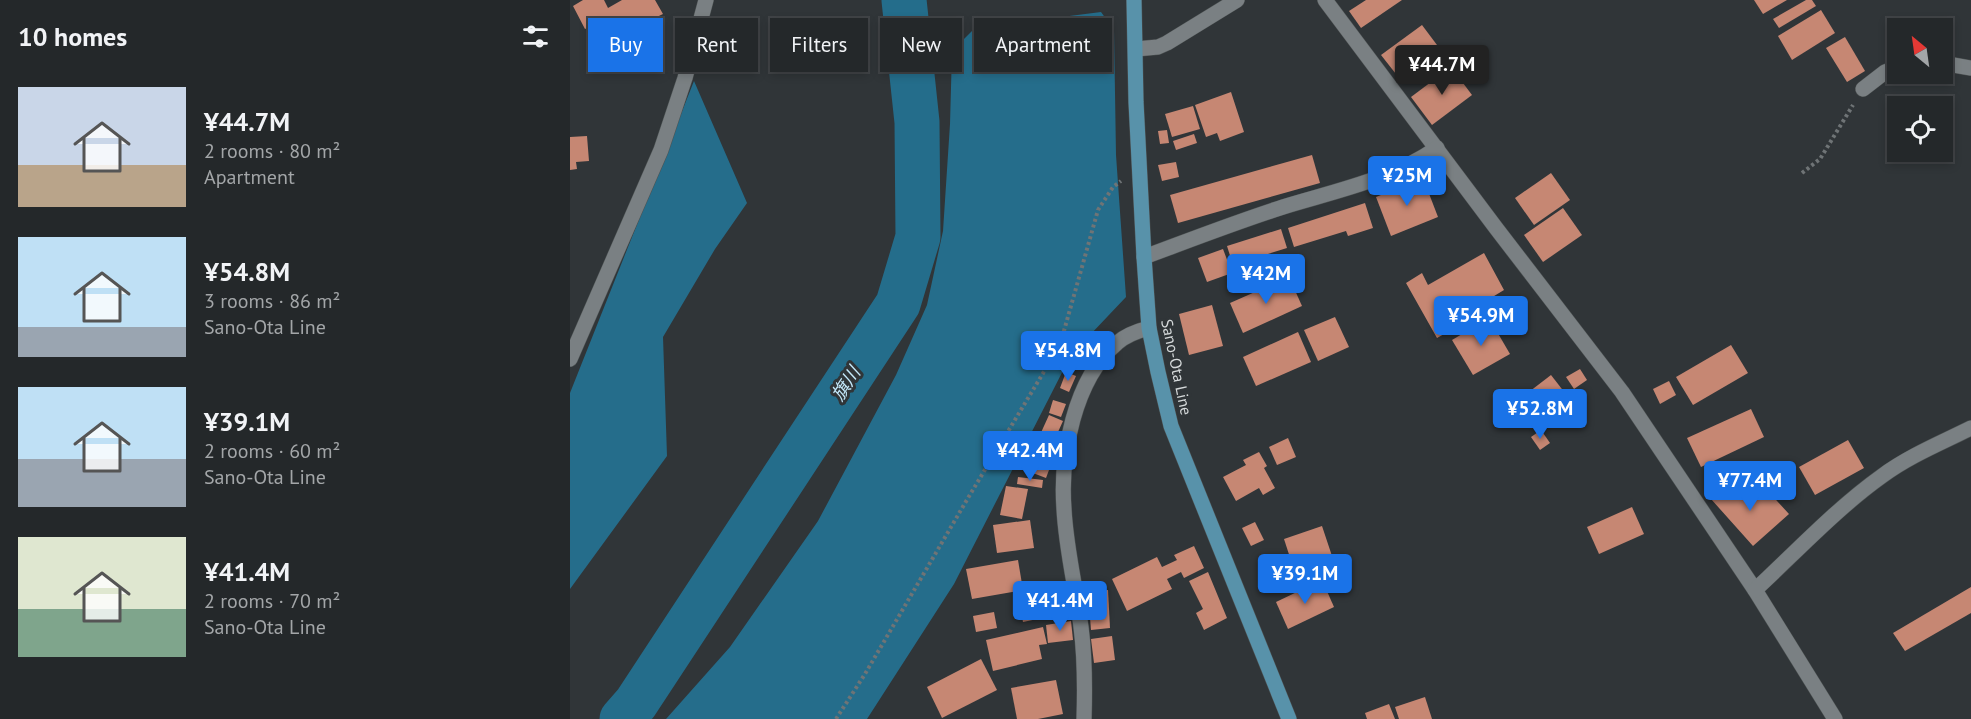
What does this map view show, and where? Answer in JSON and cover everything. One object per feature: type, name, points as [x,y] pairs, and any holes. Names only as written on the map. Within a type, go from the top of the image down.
[{"type":"main road","name":"Sano-Ota Line","points":[[1134,0],[1139,165],[1149,328],[1171,426],[1289,719]]},
{"type":"street","points":[[570,359],[661,150],[685,78],[706,0]]},
{"type":"street","points":[[1136,49],[1158,47],[1167,43],[1238,0]]},
{"type":"street","points":[[1325,0],[1622,392],[1755,590],[1835,719]]},
{"type":"street","points":[[1953,65],[1971,68]]},
{"type":"street","points":[[1863,89],[1887,71]]},
{"type":"street","points":[[1144,257],[1282,208],[1362,184],[1419,160],[1437,148]]},
{"type":"street","points":[[1084,719],[1082,630],[1064,509],[1065,468],[1074,416],[1086,384],[1116,344],[1131,333],[1149,328]]},
{"type":"street","points":[[1755,590],[1851,501],[1882,476],[1922,452],[1971,428]]},
{"type":"path","points":[[1802,173],[1820,159],[1863,89]]},
{"type":"path","points":[[836,719],[1060,345],[1098,210],[1113,188],[1139,165]]},
{"type":"shaded area","points":[[1101,12],[1105,18],[1054,18]]},
{"type":"shaded area","points":[[1112,27],[1114,30],[1116,155],[1126,297],[1071,355],[954,584],[867,719],[666,719],[730,647],[818,521],[896,375],[927,305],[943,231],[951,72],[962,72],[962,41],[974,29],[974,72],[1112,72]]},
{"type":"shaded area","points":[[694,81],[747,203],[715,249],[663,337],[667,456],[570,589],[570,393]]},
{"type":"building","points":[[583,0],[604,0],[608,8],[622,0],[655,0],[663,14],[655,18],[588,18],[588,28],[585,29],[573,6]]},
{"type":"building","points":[[1366,0],[1402,0],[1361,28],[1349,11]]},
{"type":"building","points":[[1754,0],[1787,0],[1763,14]]},
{"type":"building","points":[[1806,0],[1812,0],[1816,6],[1779,28],[1773,19]]},
{"type":"building","points":[[1821,10],[1835,33],[1792,60],[1778,36]]},
{"type":"building","points":[[1422,25],[1443,53],[1403,83],[1381,55]]},
{"type":"building","points":[[1845,37],[1865,71],[1847,82],[1826,48]]},
{"type":"building","points":[[1451,67],[1472,95],[1432,125],[1411,97]]},
{"type":"building","points":[[1231,92],[1244,132],[1220,141],[1217,133],[1206,137],[1195,105]]},
{"type":"building","points":[[1193,106],[1200,129],[1172,137],[1165,114]]},
{"type":"building","points":[[1167,130],[1169,143],[1160,144],[1158,131]]},
{"type":"building","points":[[1194,134],[1197,143],[1176,150],[1173,141]]},
{"type":"building","points":[[587,136],[589,161],[576,162],[577,169],[570,170],[570,137]]},
{"type":"building","points":[[1312,155],[1320,183],[1178,223],[1170,195]]},
{"type":"building","points":[[1176,162],[1179,177],[1162,181],[1158,165]]},
{"type":"building","points":[[1551,173],[1570,200],[1534,225],[1515,198]]},
{"type":"building","points":[[1423,178],[1438,217],[1391,236],[1376,197]]},
{"type":"building","points":[[1365,203],[1373,228],[1348,236],[1346,231],[1294,247],[1288,228]]},
{"type":"building","points":[[1563,208],[1582,235],[1543,262],[1524,235]]},
{"type":"building","points":[[1281,229],[1287,248],[1233,265],[1227,246]]},
{"type":"building","points":[[1223,249],[1232,273],[1207,282],[1198,258]]},
{"type":"building","points":[[1484,253],[1504,290],[1481,304],[1485,311],[1437,338],[1406,283],[1422,273],[1428,285]]},
{"type":"building","points":[[1289,277],[1302,306],[1243,333],[1230,303]]},
{"type":"building","points":[[1212,305],[1223,346],[1189,355],[1179,314]]},
{"type":"building","points":[[1335,317],[1349,347],[1318,361],[1304,330]]},
{"type":"building","points":[[1489,318],[1510,354],[1473,375],[1452,340]]},
{"type":"building","points":[[1298,332],[1311,362],[1256,386],[1243,357]]},
{"type":"building","points":[[1731,345],[1748,373],[1693,405],[1676,377]]},
{"type":"building","points":[[1580,369],[1587,380],[1574,389],[1566,377]]},
{"type":"building","points":[[1066,372],[1076,376],[1069,392],[1060,388]]},
{"type":"building","points":[[1551,375],[1572,402],[1537,429],[1516,402]]},
{"type":"building","points":[[1669,381],[1676,395],[1660,404],[1653,389]]},
{"type":"building","points":[[1053,400],[1066,404],[1061,417],[1049,413]]},
{"type":"building","points":[[1751,409],[1764,437],[1701,467],[1687,438]]},
{"type":"building","points":[[1049,415],[1063,421],[1053,443],[1039,437]]},
{"type":"building","points":[[1541,430],[1550,443],[1540,450],[1531,437]]},
{"type":"building","points":[[1288,438],[1296,457],[1277,465],[1269,447]]},
{"type":"building","points":[[1848,440],[1864,468],[1815,495],[1799,467]]},
{"type":"building","points":[[1036,441],[1057,449],[1046,478],[1025,470]]},
{"type":"building","points":[[1259,452],[1267,466],[1264,468],[1275,488],[1263,495],[1259,488],[1236,501],[1223,477],[1246,465],[1243,460]]},
{"type":"building","points":[[1018,477],[1043,480],[1042,488],[1017,484]]},
{"type":"building","points":[[1732,480],[1752,502],[1766,489],[1789,514],[1753,546],[1711,499]]},
{"type":"building","points":[[1006,486],[1028,489],[1022,519],[1000,515]]},
{"type":"building","points":[[1632,507],[1644,534],[1599,554],[1587,527]]},
{"type":"building","points":[[1030,520],[1034,548],[997,553],[993,525]]},
{"type":"building","points":[[1255,522],[1264,540],[1251,546],[1242,528]]},
{"type":"building","points":[[1322,526],[1334,562],[1296,576],[1284,539]]},
{"type":"building","points":[[1194,546],[1204,568],[1184,578],[1181,572],[1167,579],[1172,589],[1127,611],[1112,579],[1157,557],[1162,567],[1177,560],[1174,555]]},
{"type":"building","points":[[1018,560],[1023,590],[972,599],[966,569]]},
{"type":"building","points":[[1208,572],[1227,618],[1204,630],[1196,613],[1203,609],[1189,581]]},
{"type":"building","points":[[1322,580],[1334,607],[1288,629],[1276,602]]},
{"type":"building","points":[[1971,587],[1971,613],[1905,651],[1893,633]]},
{"type":"building","points":[[1062,588],[1066,613],[1023,622],[1018,596]]},
{"type":"building","points":[[1108,590],[1110,628],[1091,630],[1088,592]]},
{"type":"building","points":[[994,612],[997,628],[976,632],[973,616]]},
{"type":"building","points":[[1071,621],[1073,640],[1048,643],[1046,625]]},
{"type":"building","points":[[1043,627],[1047,644],[1039,645],[1042,659],[993,671],[986,640]]},
{"type":"building","points":[[1112,636],[1115,660],[1094,663],[1091,639]]},
{"type":"building","points":[[981,659],[997,690],[942,718],[927,687]]},
{"type":"building","points":[[1056,680],[1063,714],[1038,719],[1017,719],[1011,688]]},
{"type":"building","points":[[1425,697],[1432,719],[1399,719],[1395,707]]},
{"type":"building","points":[[1389,704],[1395,719],[1367,719],[1365,713]]},
{"type":"waterway","name":"旗川","points":[[622,719],[636,703],[898,304],[918,237],[917,122],[904,0]]}]
